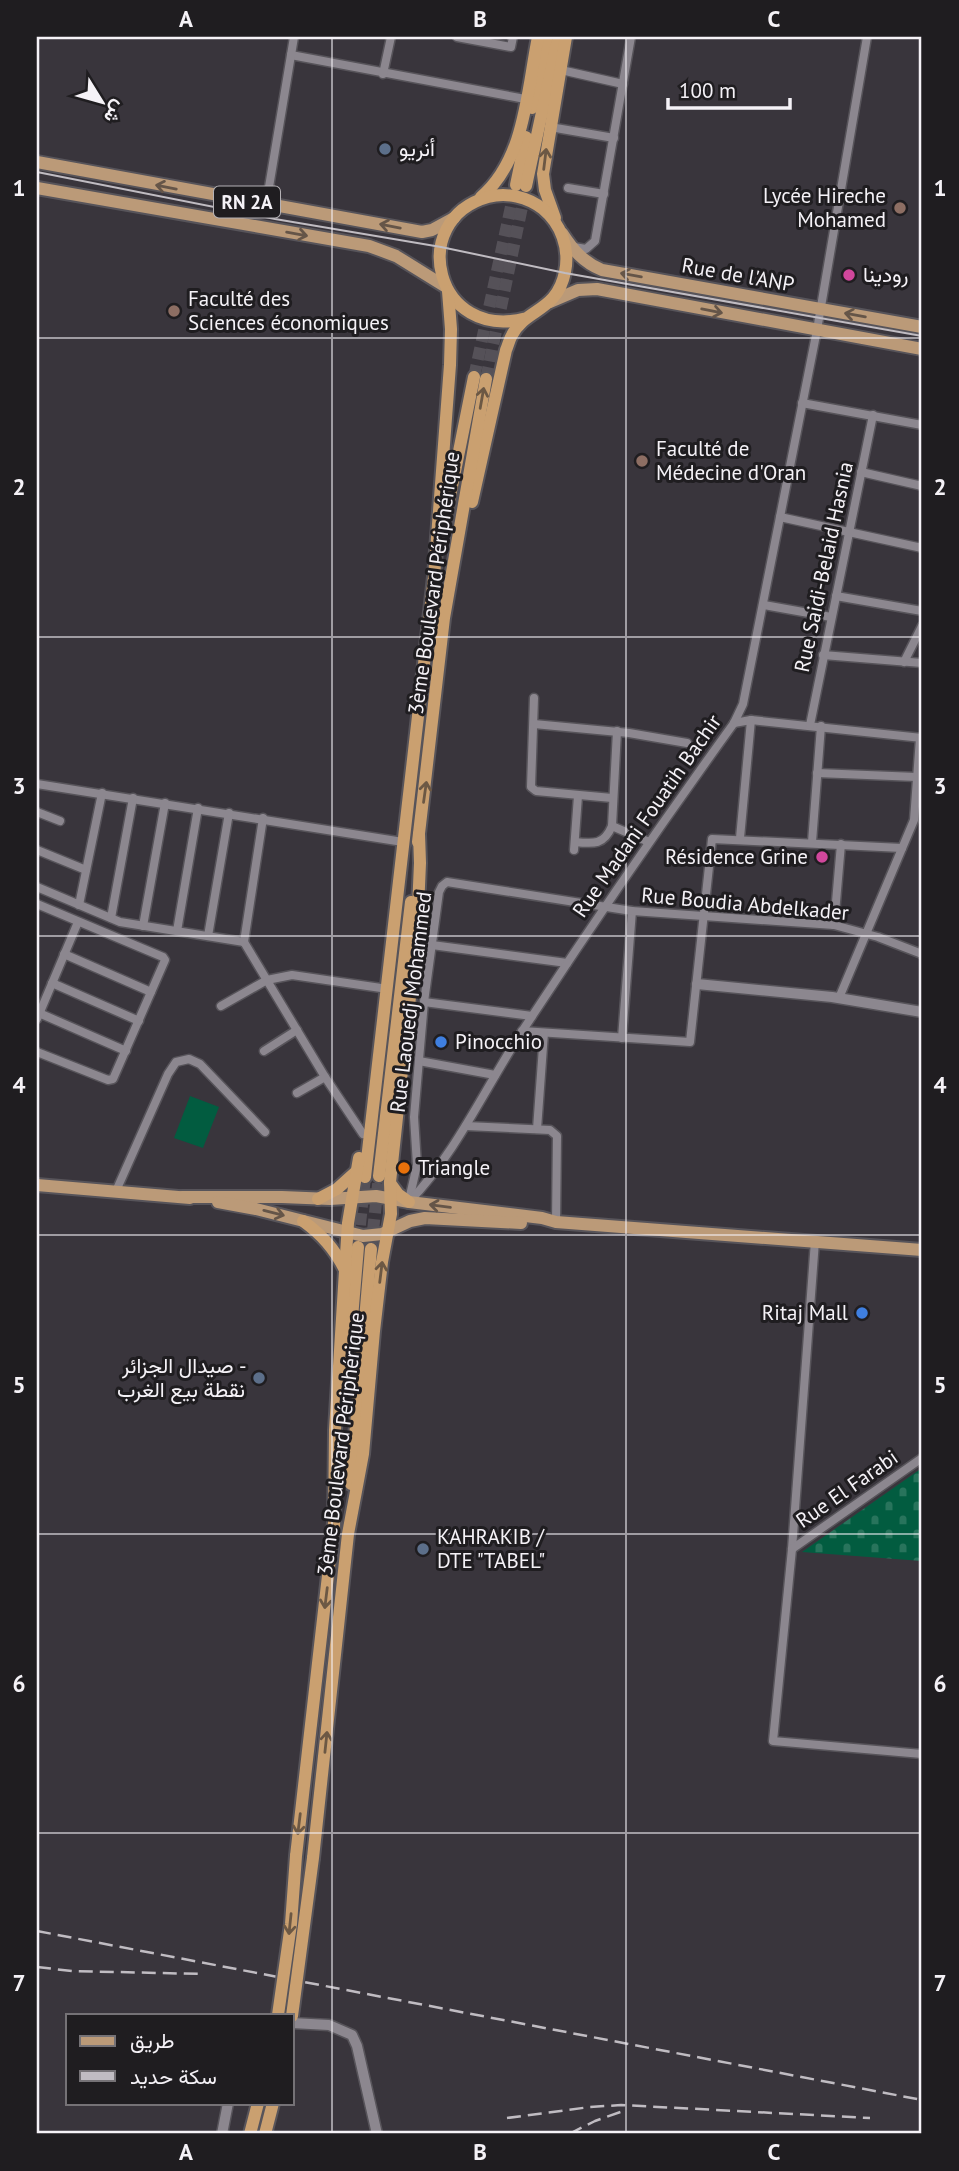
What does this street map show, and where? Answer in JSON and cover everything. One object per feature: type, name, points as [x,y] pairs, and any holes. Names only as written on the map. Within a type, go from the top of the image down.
[{"type":"highway","points":[[334,1531],[335,1430],[348,1233],[352,1198],[361,1174],[434,577],[451,329],[447,289],[439,264],[440,251],[442,239],[454,218],[493,187],[504,172],[516,146],[538,37]]},
{"type":"highway","points":[[547,37],[521,185],[559,37]]},
{"type":"highway","points":[[444,618],[457,572],[506,350],[512,334],[558,292],[566,269],[563,234],[545,190],[543,174],[566,37]]},
{"type":"highway","points":[[477,201],[511,195],[524,199],[548,214],[563,234]]},
{"type":"highway","points":[[447,289],[457,303],[482,319],[497,323],[527,318]]},
{"type":"highway","name":"3ème Boulevard Périphérique","points":[[292,2014],[313,1858],[348,1534],[363,1454],[374,1331],[388,1231],[391,1198],[384,1180],[418,919],[421,863],[419,834],[444,618],[480,378],[434,577]]},
{"type":"highway","points":[[361,1174],[363,1134],[381,988],[398,887]]},
{"type":"highway","points":[[318,1199],[361,1174]]},
{"type":"highway","points":[[384,1180],[409,1202]]},
{"type":"highway","points":[[303,1220],[331,1245],[346,1273]]},
{"type":"highway","points":[[278,2014],[291,1924],[296,1856],[365,1248],[348,1534]]},
{"type":"highway","points":[[363,1454],[378,1454]]},
{"type":"highway","points":[[250,2134],[258,2104]]},
{"type":"highway","points":[[265,2134],[273,2104]]},
{"type":"main road","name":"RN 2A","points":[[37,162],[422,232],[432,230],[454,218]]},
{"type":"main road","name":"RN 2A","points":[[37,188],[369,246],[396,256],[447,289]]},
{"type":"main road","name":"Rue de l'ANP","points":[[563,234],[576,254],[601,270],[819,320],[922,349]]},
{"type":"main road","name":"Rue de l'ANP","points":[[550,302],[578,290],[597,289],[819,320],[922,327]]},
{"type":"main road","points":[[37,1185],[182,1196],[318,1199],[369,1195],[556,1222]]},
{"type":"main road","points":[[182,1196],[256,1209],[369,1236],[425,1218],[540,1224],[556,1222],[922,1250]]},
{"type":"street","points":[[266,205],[294,37]]},
{"type":"street","points":[[383,74],[391,37]]},
{"type":"street","points":[[457,37],[511,47],[513,37]]},
{"type":"street","points":[[563,234],[579,249],[586,249],[595,241],[631,37]]},
{"type":"street","name":"Rue Madani Fouatih Bachir","points":[[409,1202],[439,1169],[532,1016],[603,908],[734,723],[743,704],[819,320],[867,37]]},
{"type":"street","points":[[291,55],[525,99]]},
{"type":"street","points":[[561,70],[623,85]]},
{"type":"street","points":[[550,127],[614,138]]},
{"type":"street","points":[[568,188],[604,194]]},
{"type":"street","points":[[802,403],[922,425]]},
{"type":"street","name":"Rue Saidi-Belaid Hasnia","points":[[810,725],[873,415]]},
{"type":"street","points":[[861,472],[922,486]]},
{"type":"street","points":[[780,517],[922,548]]},
{"type":"street","points":[[836,596],[922,611]]},
{"type":"street","points":[[764,605],[831,617]]},
{"type":"street","points":[[904,662],[922,626]]},
{"type":"street","points":[[824,654],[922,663]]},
{"type":"street","points":[[534,698],[531,787],[536,791],[612,798]]},
{"type":"street","points":[[740,838],[751,720]]},
{"type":"street","points":[[734,723],[751,720],[921,738],[914,820],[839,999]]},
{"type":"street","points":[[534,724],[617,731],[687,743]]},
{"type":"street","points":[[812,842],[821,726]]},
{"type":"street","points":[[578,796],[574,846],[595,844],[608,836],[612,826],[617,731]]},
{"type":"street","points":[[817,773],[918,777]]},
{"type":"street","points":[[37,784],[402,842]]},
{"type":"street","points":[[79,905],[102,793]]},
{"type":"street","points":[[111,918],[134,798]]},
{"type":"street","points":[[144,926],[165,803]]},
{"type":"street","points":[[177,931],[198,808]]},
{"type":"street","points":[[37,812],[61,821]]},
{"type":"street","points":[[208,936],[229,813]]},
{"type":"street","points":[[263,818],[244,942],[325,1077],[363,1134]]},
{"type":"street","points":[[612,826],[649,842]]},
{"type":"street","points":[[523,1031],[690,1042],[712,839],[740,838],[902,848]]},
{"type":"street","points":[[834,925],[841,844]]},
{"type":"street","points":[[37,850],[86,870]]},
{"type":"street","name":"Rue Laouedj Mohammed","points":[[409,1202],[416,1161],[414,1123],[424,1002],[442,886],[450,881],[603,908]]},
{"type":"street","points":[[37,887],[111,918],[244,942]]},
{"type":"street","points":[[37,904],[164,958],[126,1051],[111,1080],[37,1052]]},
{"type":"street","name":"Rue Boudia Abdelkader","points":[[603,908],[834,925],[866,933],[922,954]]},
{"type":"street","points":[[622,1038],[632,911]]},
{"type":"street","points":[[78,922],[38,1016],[126,1051]]},
{"type":"street","points":[[432,945],[567,963]]},
{"type":"street","points":[[64,954],[151,992]]},
{"type":"street","points":[[221,1006],[267,980],[292,975],[381,988]]},
{"type":"street","points":[[52,984],[139,1021]]},
{"type":"street","points":[[696,984],[839,999],[922,1012]]},
{"type":"street","points":[[424,1002],[532,1016]]},
{"type":"street","points":[[264,1051],[297,1030]]},
{"type":"street","points":[[537,1129],[544,1033]]},
{"type":"street","points":[[116,1191],[168,1074],[176,1062],[189,1059],[200,1064],[265,1132]]},
{"type":"street","points":[[419,1061],[495,1075]]},
{"type":"street","points":[[297,1093],[325,1077]]},
{"type":"street","points":[[466,1126],[550,1130],[557,1136],[556,1222]]},
{"type":"street","points":[[416,1161],[439,1169]]},
{"type":"street","points":[[815,1241],[792,1549],[773,1741],[922,1754]]},
{"type":"street","name":"Rue El Farabi","points":[[792,1549],[922,1458]]},
{"type":"street","points":[[294,2023],[329,2025],[352,2035],[357,2046],[377,2134]]},
{"type":"street","points":[[222,2134],[228,2104]]},
{"type":"green space","points":[[190,1096],[219,1107],[203,1148],[174,1138]]},
{"type":"green space","points":[[922,1468],[922,1561],[802,1552]]},
{"type":"tunnel","points":[[474,377],[515,188]]},
{"type":"tunnel","points":[[486,379],[526,188]]},
{"type":"tunnel","points":[[371,1249],[379,1176]]},
{"type":"tunnel","points":[[358,1243],[365,1177]]},
{"type":"tram line","points":[[37,172],[275,219],[441,247],[565,273],[922,336]]},
{"type":"railway","points":[[37,1931],[922,2100]]},
{"type":"railway","points":[[37,1967],[72,1971],[204,1974]]},
{"type":"railway","points":[[507,2118],[621,2105],[870,2118]]},
{"type":"railway","points":[[569,2134],[626,2110]]},
{"type":"place","name":"أنريو","points":[[385,149]]},
{"type":"place","name":"Lycée Hireche Mohamed","points":[[900,208]]},
{"type":"place","name":"رودينا","points":[[849,275]]},
{"type":"place","name":"Faculté des Sciences économiques","points":[[174,311]]},
{"type":"place","name":"Faculté de Médecine d'Oran","points":[[642,461]]},
{"type":"place","name":"Résidence Grine","points":[[822,857]]},
{"type":"place","name":"Pinocchio","points":[[441,1042]]},
{"type":"place","name":"Triangle","points":[[404,1168]]},
{"type":"place","name":"Ritaj Mall","points":[[862,1313]]},
{"type":"place","name":"صيدال الجزائر - نقطة بيع الغرب","points":[[259,1378]]},
{"type":"place","name":"KAHRAKIB / DTE \"TABEL\"","points":[[423,1549]]}]
